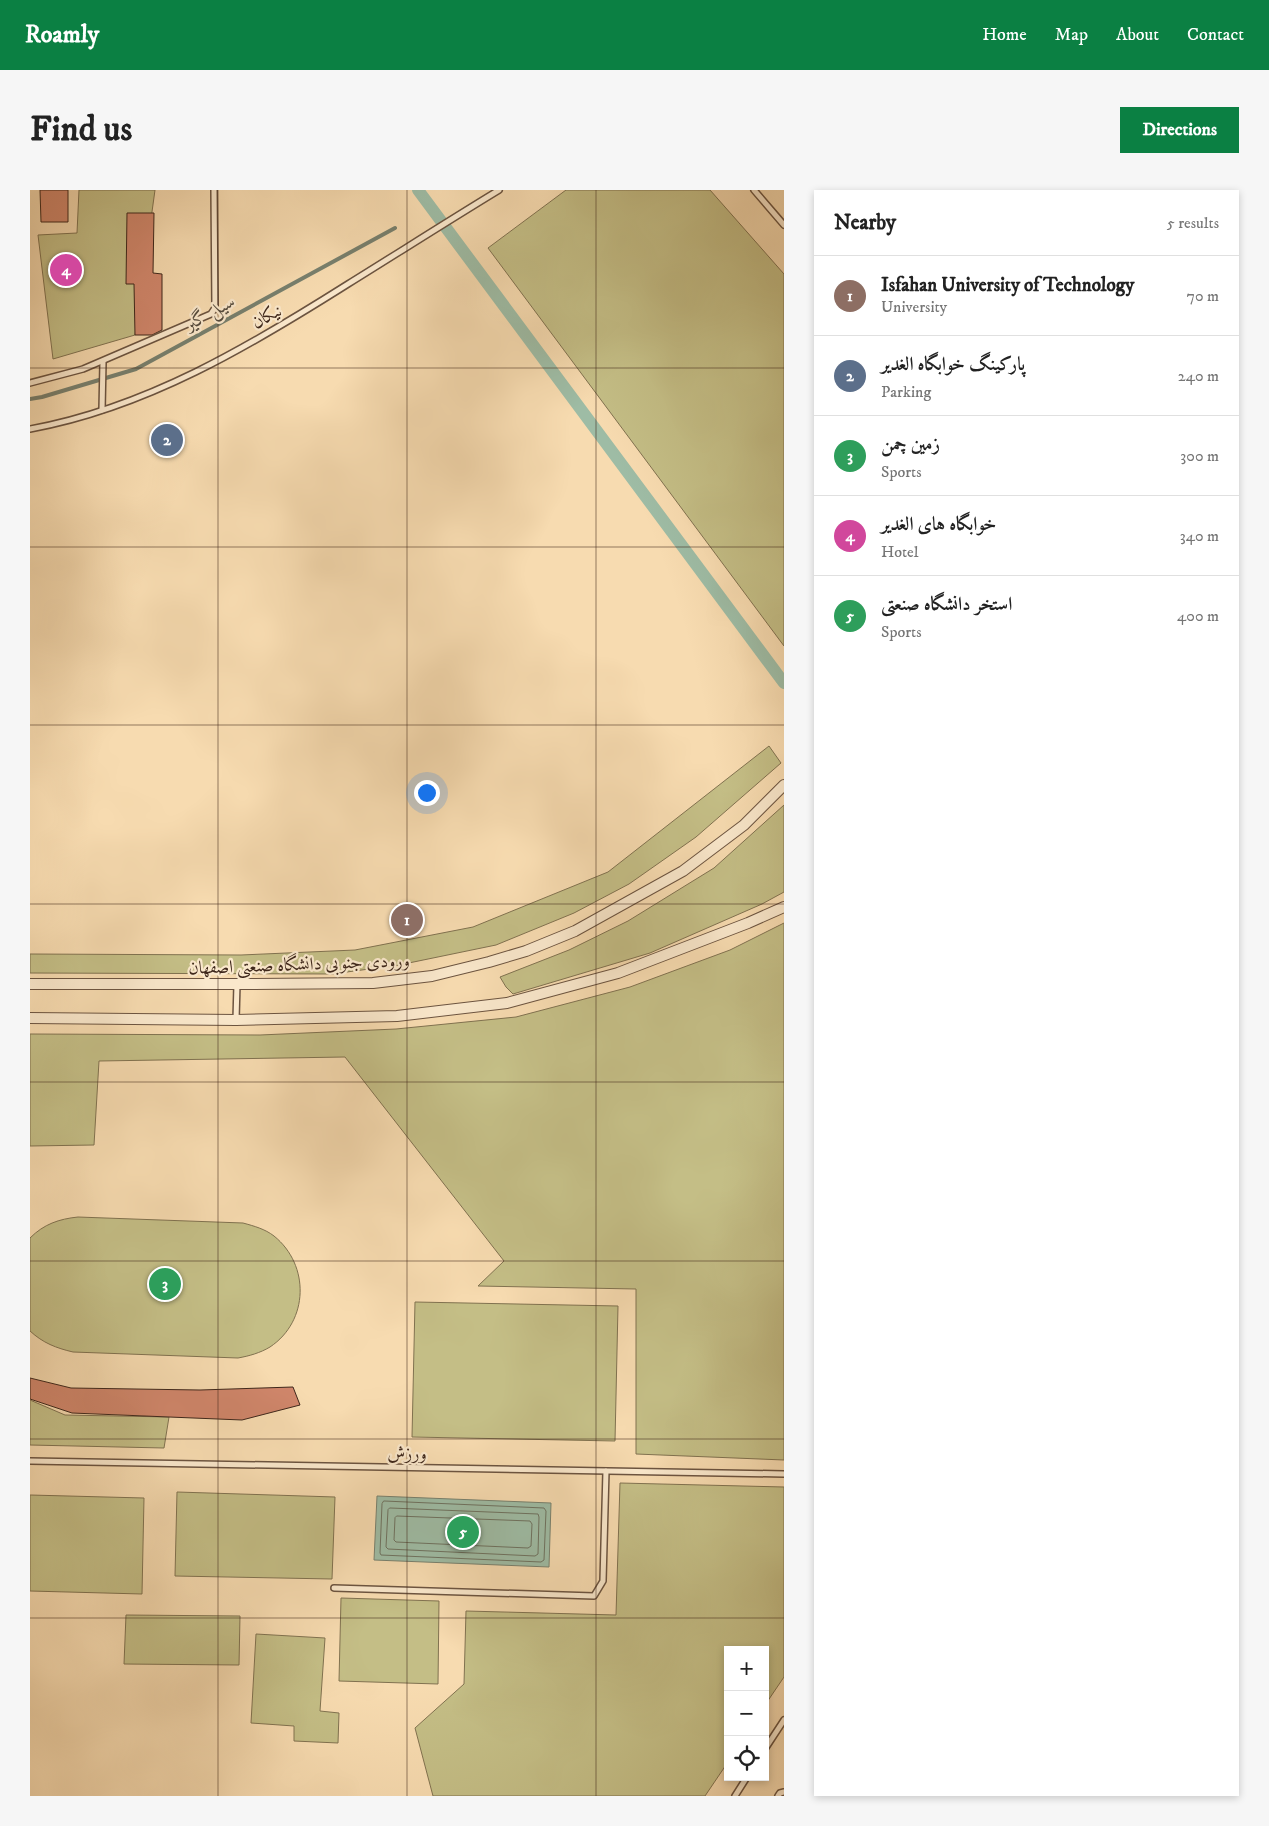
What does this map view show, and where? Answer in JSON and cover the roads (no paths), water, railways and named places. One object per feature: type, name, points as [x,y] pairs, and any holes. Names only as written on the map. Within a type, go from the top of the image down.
[{"type":"street","name":"ورودی جنوبی دانشگاه صنعتی اصفهان","points":[[30,984],[373,982],[432,976],[526,952],[588,925],[683,871],[744,825],[784,785]]},
{"type":"street","points":[[30,1018],[236,1020],[397,1016],[507,1003],[618,973],[748,923],[784,907]]},
{"type":"lane","points":[[30,383],[103,362],[211,314],[215,308],[214,190]]},
{"type":"lane","name":"نیکان","points":[[30,429],[102,410],[160,390],[280,327],[499,190]]},
{"type":"lane","points":[[754,190],[784,225]]},
{"type":"lane","points":[[102,410],[103,362]]},
{"type":"lane","points":[[236,1020],[237,984]]},
{"type":"lane","name":"ورزش","points":[[30,1461],[784,1474]]},
{"type":"lane","points":[[334,1588],[594,1596],[603,1580],[606,1471]]},
{"type":"lane","points":[[769,1743],[784,1720]]},
{"type":"lane","points":[[735,1796],[744,1781]]},
{"type":"lane","points":[[778,1796],[784,1792]]},
{"type":"water","points":[[377,1496],[551,1503],[549,1567],[374,1560]]},
{"type":"waterway","points":[[418,190],[784,683]]},
{"type":"waterway","name":"سیل گیر","points":[[30,399],[136,369],[395,228]]},
{"type":"place","name":"خوابگاه های الغدیر","points":[[66,270]]},
{"type":"place","name":"پارکینگ خوابگاه الغدیر","points":[[167,440]]},
{"type":"place","name":"Isfahan University of Technology","points":[[407,920]]},
{"type":"place","name":"زمین چمن","points":[[165,1284]]},
{"type":"place","name":"استخر دانشگاه صنعتی","points":[[463,1532]]}]
